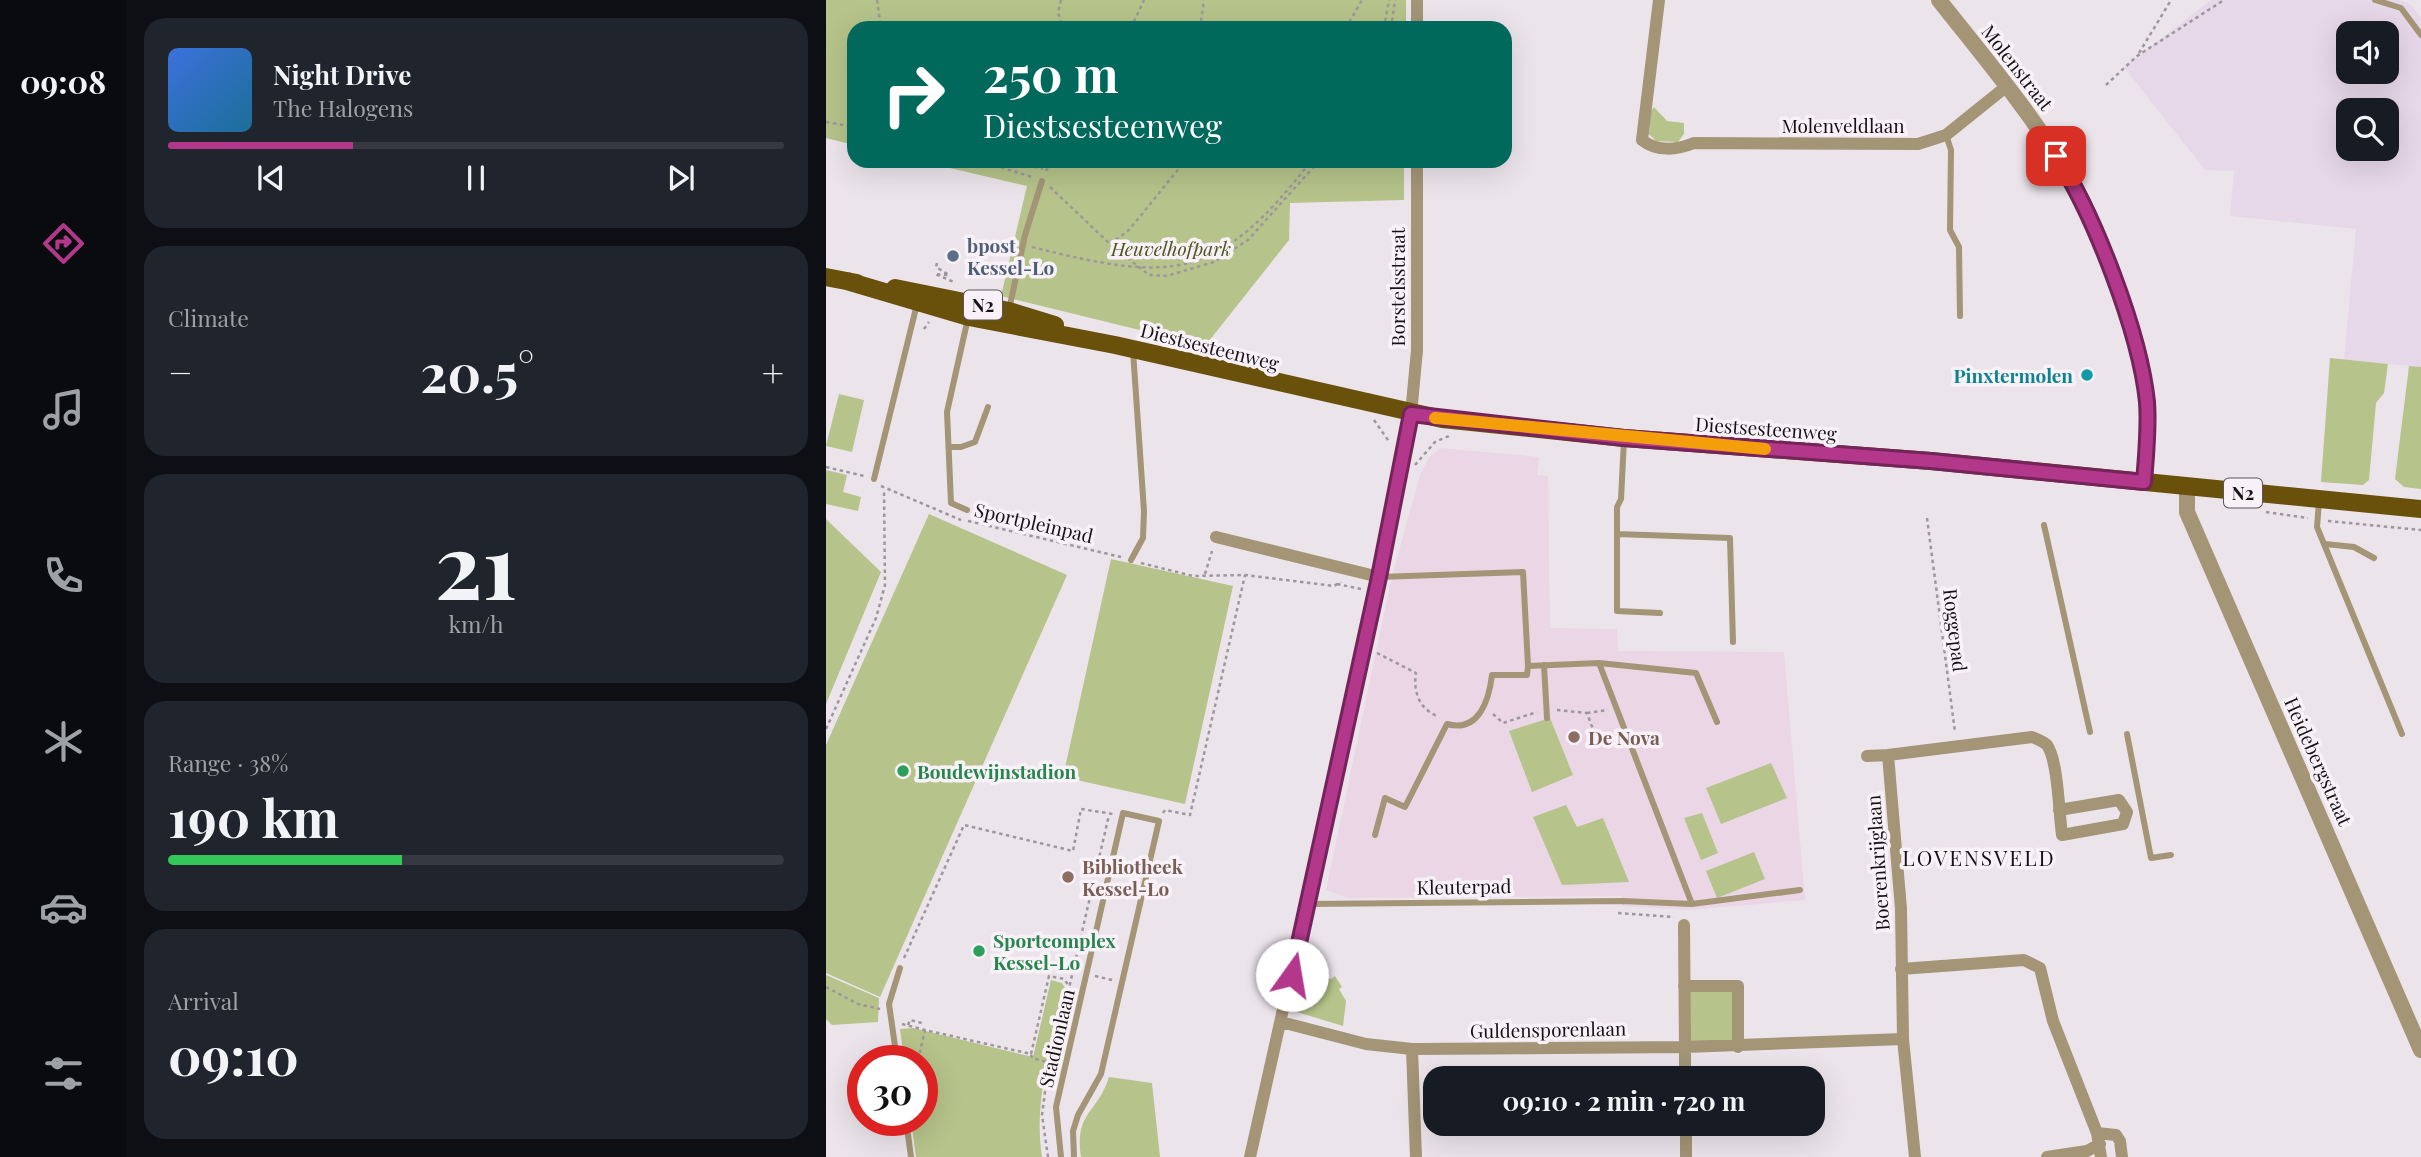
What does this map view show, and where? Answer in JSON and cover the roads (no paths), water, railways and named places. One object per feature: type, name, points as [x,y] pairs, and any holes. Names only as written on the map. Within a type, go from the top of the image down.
[{"type":"main road","name":"Diestsesteenweg","points":[[826,277],[923,293],[971,310],[1411,414],[1624,438],[1931,461],[2421,509]]},
{"type":"street","points":[[1417,0],[1417,21]]},
{"type":"street","name":"Molenveldlaan","points":[[1659,0],[1642,140],[1651,147],[1680,148],[1694,143],[1919,144],[1946,135],[2007,86]]},
{"type":"street","name":"Molenstraat","points":[[1939,0],[2007,86],[2068,174],[2104,254],[2144,381],[2147,404],[2144,482]]},
{"type":"street","name":"Borstelsstraat","points":[[1250,1157],[1376,592],[1411,414],[1417,350],[1417,168]]},
{"type":"street","name":"Heidebergstraat","points":[[2187,487],[2188,512],[2421,1050]]},
{"type":"street","points":[[1216,537],[1379,577]]},
{"type":"street","points":[[1867,756],[2032,737],[2045,743],[2052,754],[2062,835],[2123,824],[2127,812],[2119,800],[2059,810]]},
{"type":"street","name":"Boerenkrijglaan","points":[[1888,755],[1901,909],[1903,1040],[1915,1157]]},
{"type":"street","points":[[1684,925],[1685,1066]]},
{"type":"street","points":[[1901,969],[2024,960],[2040,968],[2053,1020],[2100,1148]]},
{"type":"street","points":[[1684,986],[1738,986],[1738,1047]]},
{"type":"street","name":"Guldensporenlaan","points":[[1281,1022],[1366,1044],[1412,1049],[1738,1047],[1903,1040]]},
{"type":"street","points":[[1412,1049],[1416,1157]]},
{"type":"street","points":[[2047,1157],[2100,1148],[2110,1132],[2120,1141],[2122,1157]]},
{"type":"street","points":[[1686,1136],[1686,1157]]},
{"type":"lane","points":[[2375,0],[2401,8],[2421,35]]},
{"type":"lane","points":[[1946,135],[1951,150],[1950,230],[1959,247],[1960,316]]},
{"type":"lane","points":[[1007,318],[1023,245],[1042,181]]},
{"type":"lane","points":[[874,479],[923,293]]},
{"type":"lane","points":[[967,510],[951,503],[947,412],[971,310]]},
{"type":"lane","points":[[1131,560],[1143,538],[1144,511],[1133,349]]},
{"type":"lane","points":[[948,447],[961,447],[975,442],[988,407]]},
{"type":"lane","points":[[1624,438],[1617,534],[1617,611],[1660,613]]},
{"type":"lane","points":[[2319,500],[2318,527],[2402,734]]},
{"type":"lane","points":[[2044,525],[2090,732]]},
{"type":"lane","points":[[1617,534],[1730,538],[1733,642]]},
{"type":"lane","points":[[2325,544],[2354,547],[2358,552],[2374,558]]},
{"type":"lane","points":[[1375,835],[1385,798],[1405,807],[1447,724],[1456,727],[1476,719],[1486,708],[1492,675],[1527,675],[1528,666],[1523,572],[1379,577]]},
{"type":"lane","points":[[1528,666],[1599,663],[1696,673],[1717,722]]},
{"type":"lane","points":[[1599,663],[1692,904]]},
{"type":"lane","points":[[1544,665],[1547,718]]},
{"type":"lane","points":[[2127,734],[2151,858],[2171,855]]},
{"type":"lane","points":[[2127,812],[2141,810]]},
{"type":"lane","name":"Stadionlaan","points":[[1061,1157],[1056,1107],[1123,813],[1159,821],[1101,1074],[1078,1115],[1073,1131],[1074,1157]]},
{"type":"lane","name":"Kleuterpad","points":[[1307,904],[1602,901],[1692,904],[1800,890]]},
{"type":"lane","points":[[895,1045],[890,1012],[900,968]]},
{"type":"lane","points":[[908,1136],[911,1157]]},
{"type":"place","name":"bpost Kessel-Lo","points":[[953,256]]},
{"type":"place","name":"Pinxtermolen","points":[[2087,375]]},
{"type":"place","name":"De Nova","points":[[1574,737]]},
{"type":"place","name":"Boudewijnstadion","points":[[903,771]]},
{"type":"place","name":"Bibliotheek Kessel-Lo","points":[[1068,877]]},
{"type":"place","name":"Sportcomplex Kessel-Lo","points":[[979,951]]},
{"type":"district","name":"LOVENSVELD","points":[[1979,857]]},
{"type":"park label","name":"Heuvelhofpark","points":[[1171,248]]}]
